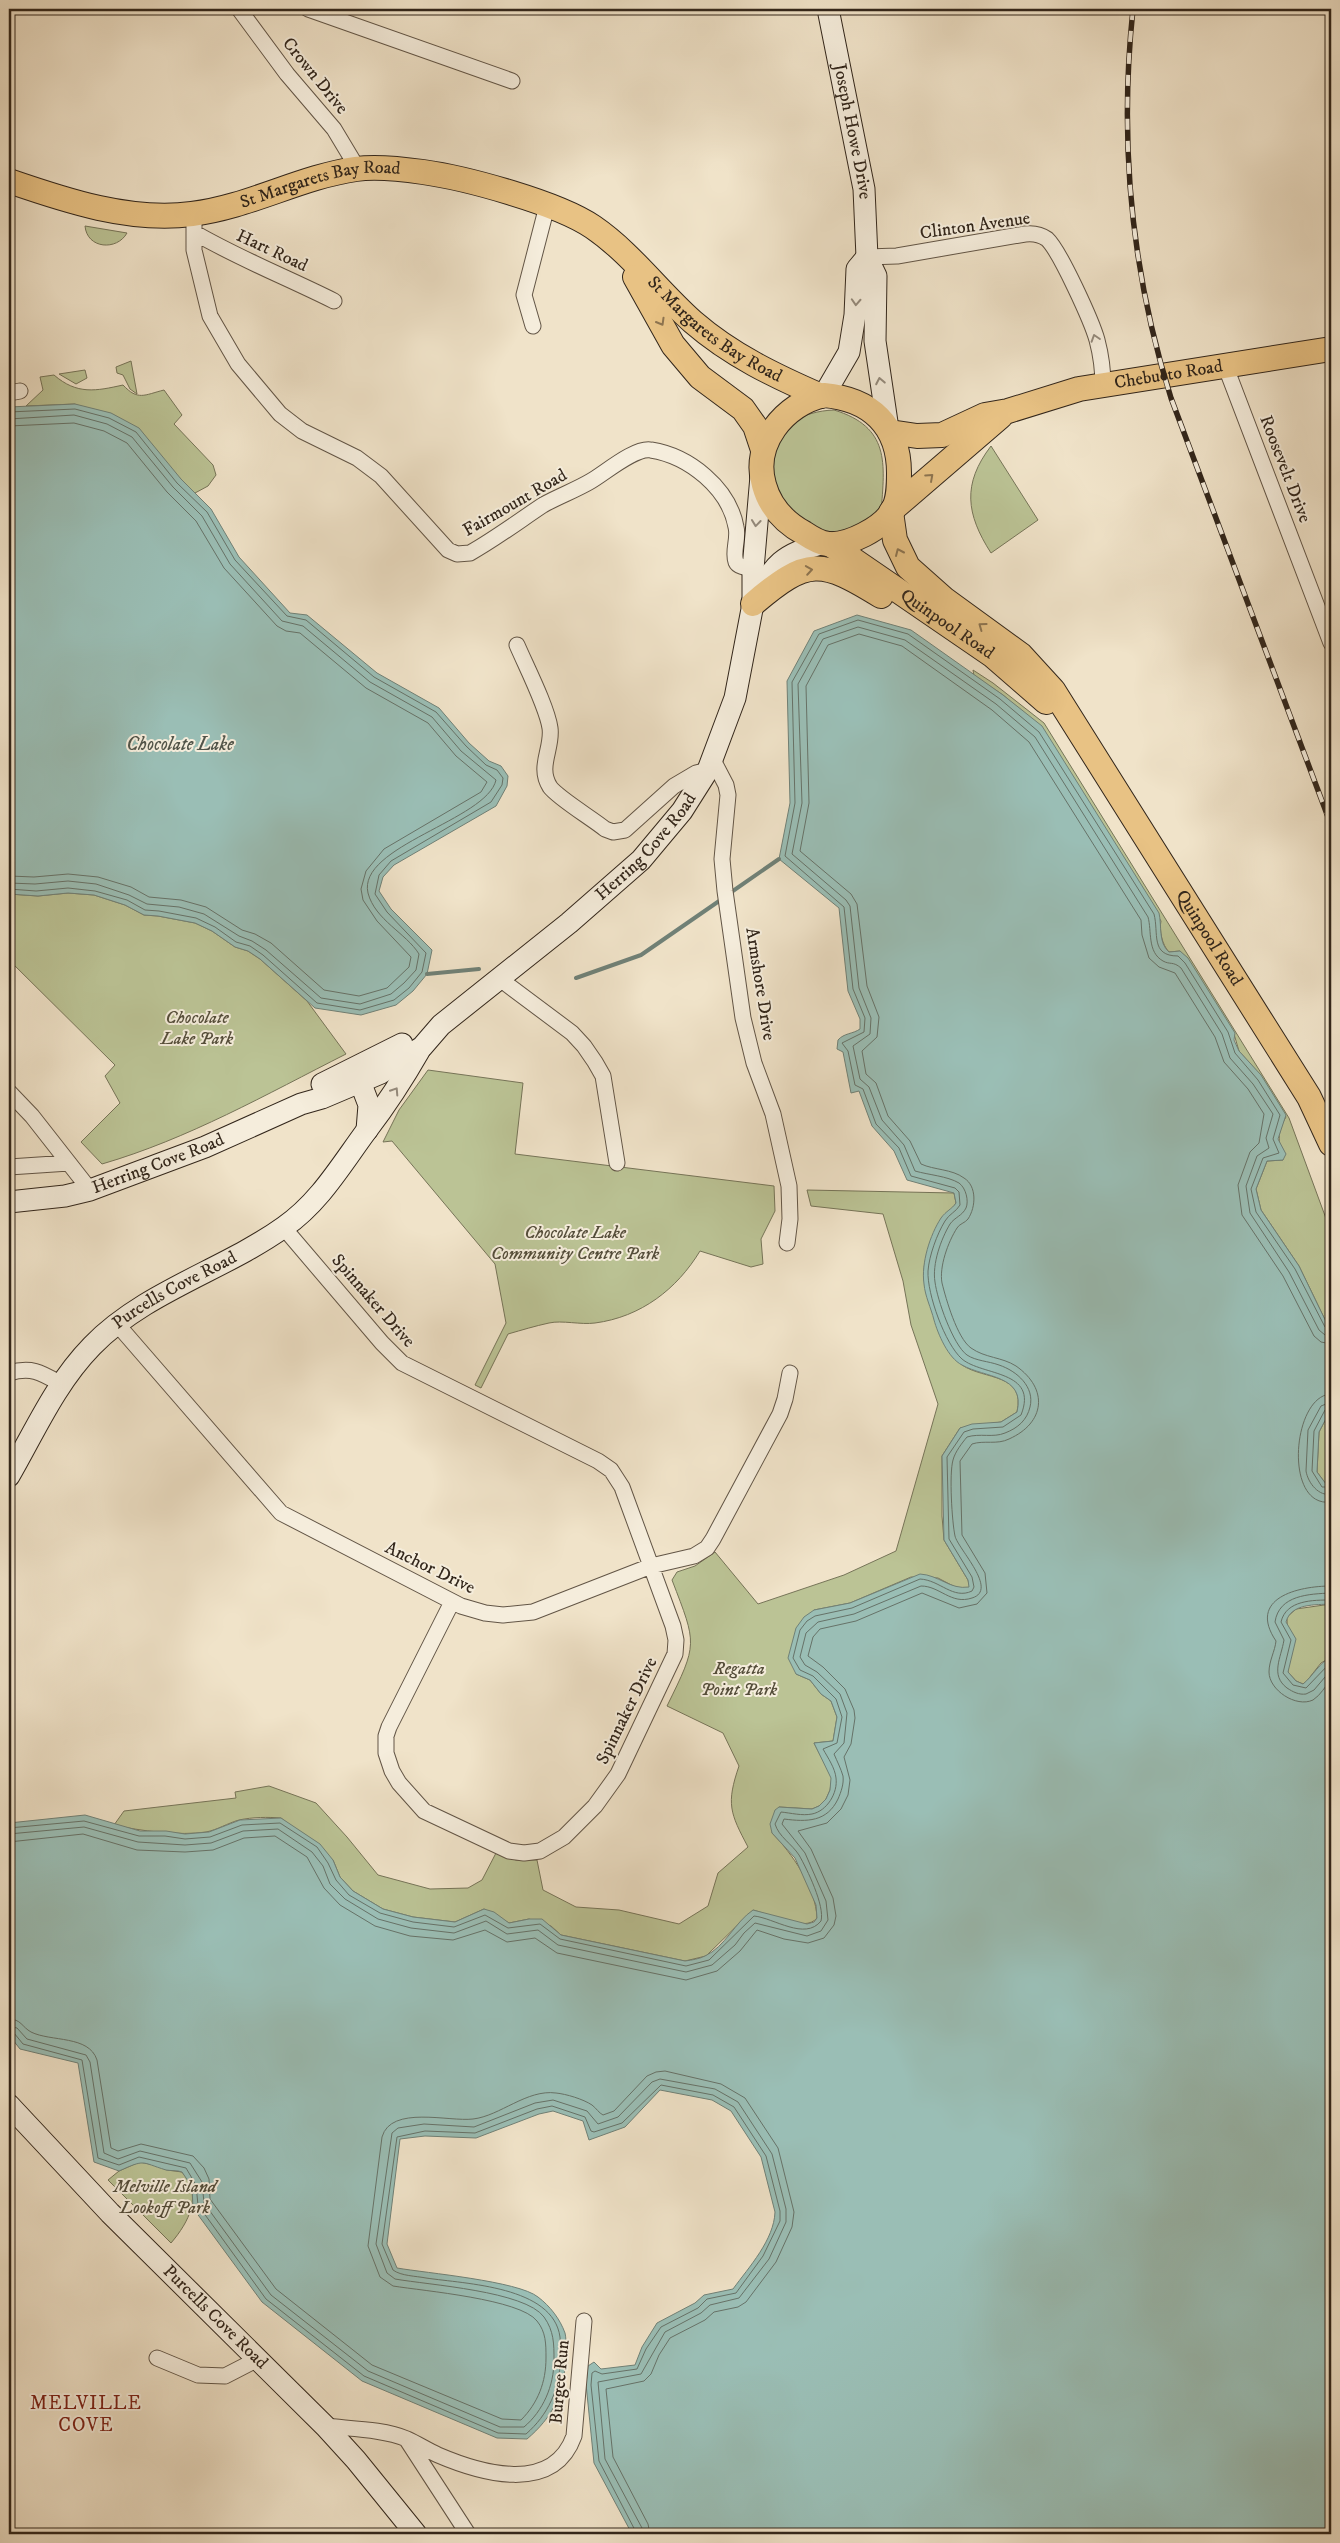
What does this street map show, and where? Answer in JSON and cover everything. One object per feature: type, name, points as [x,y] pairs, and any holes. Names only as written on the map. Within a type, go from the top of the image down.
[{"type":"main road","name":"Joseph Howe Drive","points":[[828,9],[864,189],[867,257],[876,276],[875,341],[889,430]]},
{"type":"main road","name":"St Margarets Bay Road","points":[[9,181],[76,202],[194,224],[221,209],[331,174],[358,169],[424,172],[459,180],[569,213],[592,226],[620,249],[694,323],[723,345],[767,372],[823,396]]},
{"type":"main road","name":"St Margarets Bay Road","points":[[620,249],[674,345],[700,377],[743,409],[755,426],[763,450]]},
{"type":"main road","name":"Joseph Howe Drive","points":[[823,396],[849,352],[855,315],[857,270],[867,257]]},
{"type":"main road","name":"Chebucto Road","points":[[889,430],[916,436],[942,435],[985,415],[1008,411],[1067,392],[1331,349]]},
{"type":"main road","points":[[823,396],[857,401],[875,413],[889,430],[899,468],[897,498],[892,510],[874,529],[863,535],[827,543],[805,534],[782,518],[770,503],[761,476],[763,450],[768,437],[783,418],[801,405],[823,396]]},
{"type":"main road","name":"Chebucto Road","points":[[892,510],[1008,411]]},
{"type":"main road","name":"Herring Cove Road","points":[[359,1075],[441,1025],[569,923],[640,860],[682,811],[711,765],[735,698],[753,604],[753,569],[761,476]]},
{"type":"main road","name":"Quinpool Road","points":[[892,510],[895,540],[908,567],[944,598],[1021,655],[1053,690],[1309,1097],[1331,1144]]},
{"type":"main road","name":"Herring Cove Road","points":[[753,604],[769,573],[776,564],[793,553],[827,543]]},
{"type":"main road","name":"Quinpool Road","points":[[827,543],[950,625],[1006,667],[1081,735]]},
{"type":"main road","points":[[753,604],[783,579],[792,574],[809,569],[830,570],[863,585],[992,664],[1006,667]]},
{"type":"main road","name":"Herring Cove Road","points":[[9,1202],[65,1196],[90,1190],[205,1146],[301,1104],[317,1086],[359,1075],[422,1047],[441,1025]]},
{"type":"main road","name":"Purcells Cove Road","points":[[9,1476],[62,1384],[93,1345],[117,1324],[176,1287],[284,1228],[325,1190],[382,1110],[422,1047]]},
{"type":"main road","points":[[359,1075],[369,1104],[367,1130]]},
{"type":"main road","name":"Purcells Cove Road","points":[[9,2105],[110,2213],[325,2426],[356,2460],[416,2534]]},
{"type":"street","name":"Crown Drive","points":[[240,9],[287,74],[334,130],[358,169]]},
{"type":"street","points":[[311,9],[512,82]]},
{"type":"street","points":[[532,326],[524,295],[547,206]]},
{"type":"street","name":"Hart Road","points":[[194,224],[227,252],[272,270],[334,301]]},
{"type":"street","name":"Fairmount Road","points":[[194,224],[194,250],[210,316],[238,364],[280,414],[302,431],[357,458],[381,476],[448,550],[457,554],[470,553],[545,504],[590,482],[633,454],[647,449],[665,452],[686,462],[716,487],[729,505],[737,528],[736,561],[739,566],[753,569]]},
{"type":"street","name":"Clinton Avenue","points":[[867,257],[897,256],[1031,233],[1039,234],[1053,247],[1060,257],[1096,338],[1103,368],[1103,386]]},
{"type":"street","name":"Roosevelt Drive","points":[[1225,365],[1327,620],[1331,643]]},
{"type":"street","points":[[517,645],[550,725],[552,740],[544,763],[546,776],[551,788],[606,829],[613,832],[625,830],[674,786],[711,765]]},
{"type":"street","name":"Armshore Drive","points":[[711,765],[726,785],[728,795],[722,859],[727,898],[743,1018],[754,1063],[772,1114],[789,1186],[790,1219],[787,1243]]},
{"type":"street","points":[[500,979],[518,995],[550,1015],[572,1033],[584,1046],[604,1076],[617,1163]]},
{"type":"street","points":[[9,1092],[32,1116],[90,1190]]},
{"type":"street","points":[[9,1167],[69,1164]]},
{"type":"street","name":"Spinnaker Drive","points":[[284,1228],[382,1343],[402,1363],[598,1460],[610,1470],[622,1487],[675,1631],[676,1645],[672,1665],[618,1774],[596,1806],[557,1843],[534,1852],[509,1851],[424,1811],[400,1783],[389,1764],[386,1744],[389,1727],[452,1602]]},
{"type":"street","name":"Anchor Drive","points":[[117,1324],[281,1513],[452,1602],[485,1613],[527,1614],[651,1566],[694,1556],[711,1543],[780,1414],[786,1399],[790,1373]]},
{"type":"street","points":[[9,1373],[36,1370],[62,1384]]},
{"type":"street","name":"Burgee Run","points":[[325,2426],[406,2439],[437,2454],[480,2470],[527,2475],[548,2467],[564,2452],[574,2436],[584,2321]]},
{"type":"street","points":[[157,2358],[198,2375],[225,2376],[258,2359]]},
{"type":"street","points":[[406,2439],[468,2534]]},
{"type":"green space","points":[[85,226],[127,233],[116,243],[103,245],[91,239],[87,234]]},
{"type":"green space","points":[[131,361],[137,394],[130,389],[123,375],[117,373],[116,367]]},
{"type":"green space","points":[[85,370],[87,378],[76,384],[59,374]]},
{"type":"green space","points":[[54,375],[79,389],[95,390],[123,385],[137,395],[146,395],[164,390],[182,415],[174,424],[213,465],[216,475],[208,486],[195,493],[181,479],[75,404],[26,406],[43,390],[40,377]]},
{"type":"green space","points":[[834,410],[852,417],[866,426],[875,437],[883,463],[881,512],[851,529],[821,530],[799,519],[783,501],[774,478],[774,454],[782,433],[802,417]]},
{"type":"green space","points":[[991,446],[1038,520],[991,553],[976,525],[971,499],[975,473]]},
{"type":"green space","points":[[973,670],[993,683],[1044,723],[1289,1118],[1331,1232],[1331,1332],[1299,1266],[1261,1210],[1256,1189],[1267,1161],[1283,1160],[1279,1138],[1286,1117],[1260,1075],[1239,1051],[1234,1034],[1186,958],[1180,951],[1169,952],[1167,949],[1160,929],[1161,921],[1040,727],[1003,695],[974,676]]},
{"type":"green space","name":"Chocolate Lake Park","points":[[68,893],[94,895],[125,905],[144,915],[195,923],[212,931],[235,947],[248,951],[260,959],[307,1001],[346,1054],[196,1129],[134,1154],[102,1164],[81,1142],[120,1103],[105,1076],[115,1065],[9,960],[9,894],[38,896]]},
{"type":"green space","name":"Chocolate Lake Community Centre Park","points":[[428,1070],[523,1083],[515,1154],[774,1186],[775,1211],[761,1239],[763,1264],[751,1267],[700,1251],[691,1265],[669,1289],[642,1308],[628,1315],[595,1323],[549,1323],[508,1334],[481,1388],[475,1385],[506,1323],[495,1264],[392,1141],[383,1142],[399,1110]]},
{"type":"green space","name":"Regatta Point Park","points":[[807,1190],[954,1193],[956,1203],[935,1238],[924,1265],[927,1293],[956,1359],[971,1370],[1009,1384],[1015,1390],[1018,1399],[1017,1412],[1001,1422],[960,1428],[942,1456],[944,1540],[968,1580],[970,1588],[959,1589],[938,1578],[911,1577],[850,1603],[814,1610],[796,1674],[810,1680],[821,1694],[831,1701],[837,1717],[833,1741],[814,1743],[832,1778],[830,1790],[826,1799],[819,1806],[812,1809],[779,1807],[772,1833],[795,1861],[808,1883],[816,1907],[817,1918],[804,1924],[796,1923],[753,1910],[706,1956],[685,1961],[561,1935],[551,1926],[529,1919],[509,1923],[484,1909],[455,1922],[413,1917],[383,1909],[353,1891],[340,1877],[333,1860],[281,1818],[260,1817],[244,1819],[210,1831],[196,1833],[160,1832],[114,1825],[124,1811],[236,1798],[235,1792],[269,1786],[316,1803],[378,1875],[430,1889],[468,1888],[482,1880],[496,1853],[516,1860],[537,1860],[543,1890],[576,1907],[619,1910],[679,1924],[708,1906],[718,1873],[748,1847],[737,1825],[731,1799],[739,1766],[723,1733],[667,1706],[689,1656],[690,1644],[690,1632],[672,1580],[677,1572],[695,1566],[715,1552],[758,1604],[844,1575],[896,1551],[938,1404],[911,1325],[903,1281],[883,1214],[811,1206]]},
{"type":"green space","points":[[1331,1409],[1331,1482],[1326,1484],[1317,1472],[1319,1432]]},
{"type":"green space","points":[[1331,1604],[1331,1657],[1321,1663],[1303,1684],[1296,1681],[1288,1672],[1287,1617],[1296,1609]]},
{"type":"green space","name":"Melville Island Lookoff Park","points":[[139,2162],[182,2172],[192,2190],[191,2208],[188,2217],[171,2243],[108,2180],[119,2171]]},
{"type":"water","name":"Chocolate Lake","points":[[75,404],[111,413],[139,428],[181,479],[211,509],[239,557],[290,613],[307,615],[377,673],[439,708],[469,743],[489,761],[501,766],[508,776],[507,786],[496,806],[394,865],[383,877],[379,891],[391,909],[432,950],[427,974],[413,991],[396,1005],[361,1015],[315,1008],[260,959],[248,951],[235,947],[212,931],[195,923],[144,915],[125,905],[94,895],[68,893],[38,896],[9,894],[9,407]]},
{"type":"water","points":[[857,615],[911,630],[1003,695],[1042,726],[1159,913],[1163,944],[1169,952],[1180,951],[1188,958],[1235,1033],[1234,1040],[1239,1051],[1261,1075],[1286,1115],[1278,1139],[1286,1154],[1283,1160],[1267,1161],[1256,1189],[1261,1210],[1299,1266],[1331,1332],[1331,1409],[1319,1432],[1317,1472],[1326,1484],[1331,1482],[1331,1604],[1298,1608],[1293,1611],[1286,1622],[1296,1639],[1288,1672],[1296,1681],[1303,1684],[1331,1657],[1331,2534],[632,2534],[594,2463],[586,2384],[588,2366],[594,2362],[601,2369],[635,2365],[642,2347],[657,2323],[695,2303],[704,2295],[733,2289],[765,2243],[774,2222],[775,2212],[761,2157],[731,2111],[712,2100],[660,2090],[625,2127],[589,2140],[583,2121],[553,2111],[539,2114],[476,2138],[425,2136],[400,2139],[387,2244],[397,2268],[471,2278],[527,2291],[538,2297],[550,2309],[565,2333],[566,2346],[563,2383],[560,2394],[550,2413],[527,2439],[497,2438],[362,2381],[262,2302],[193,2208],[192,2187],[182,2172],[166,2170],[143,2163],[119,2171],[94,2162],[78,2063],[20,2049],[9,2035],[9,1823],[85,1815],[140,1831],[166,1831],[185,1834],[209,1832],[240,1820],[281,1818],[320,1844],[333,1860],[340,1877],[353,1891],[383,1909],[413,1917],[455,1922],[484,1909],[494,1912],[509,1923],[529,1919],[542,1919],[561,1935],[685,1961],[700,1958],[712,1952],[753,1910],[807,1924],[814,1922],[817,1918],[816,1905],[795,1858],[772,1833],[770,1824],[775,1810],[779,1807],[812,1809],[819,1806],[826,1799],[830,1790],[831,1778],[814,1743],[833,1741],[837,1717],[831,1701],[821,1694],[810,1680],[796,1674],[788,1658],[796,1628],[804,1617],[814,1610],[850,1603],[920,1574],[956,1586],[969,1587],[968,1580],[944,1540],[942,1456],[960,1428],[972,1424],[1001,1422],[1017,1412],[1018,1400],[1010,1384],[957,1362],[941,1339],[926,1293],[923,1276],[925,1258],[930,1241],[943,1216],[956,1203],[954,1193],[907,1180],[894,1151],[872,1126],[859,1091],[851,1093],[843,1052],[837,1049],[838,1040],[860,1029],[860,1019],[848,991],[839,908],[779,859],[790,803],[787,681],[814,631]]},
{"type":"waterway","points":[[730,893],[779,859]]},
{"type":"waterway","points":[[576,978],[641,955],[722,899]]},
{"type":"waterway","points":[[427,974],[479,969]]},
{"type":"railway","points":[[1133,9],[1127,108],[1128,157],[1138,254],[1157,350],[1171,398],[1331,825]]},
{"type":"district","name":"MELVILLE COVE","points":[[86,2414]]}]
